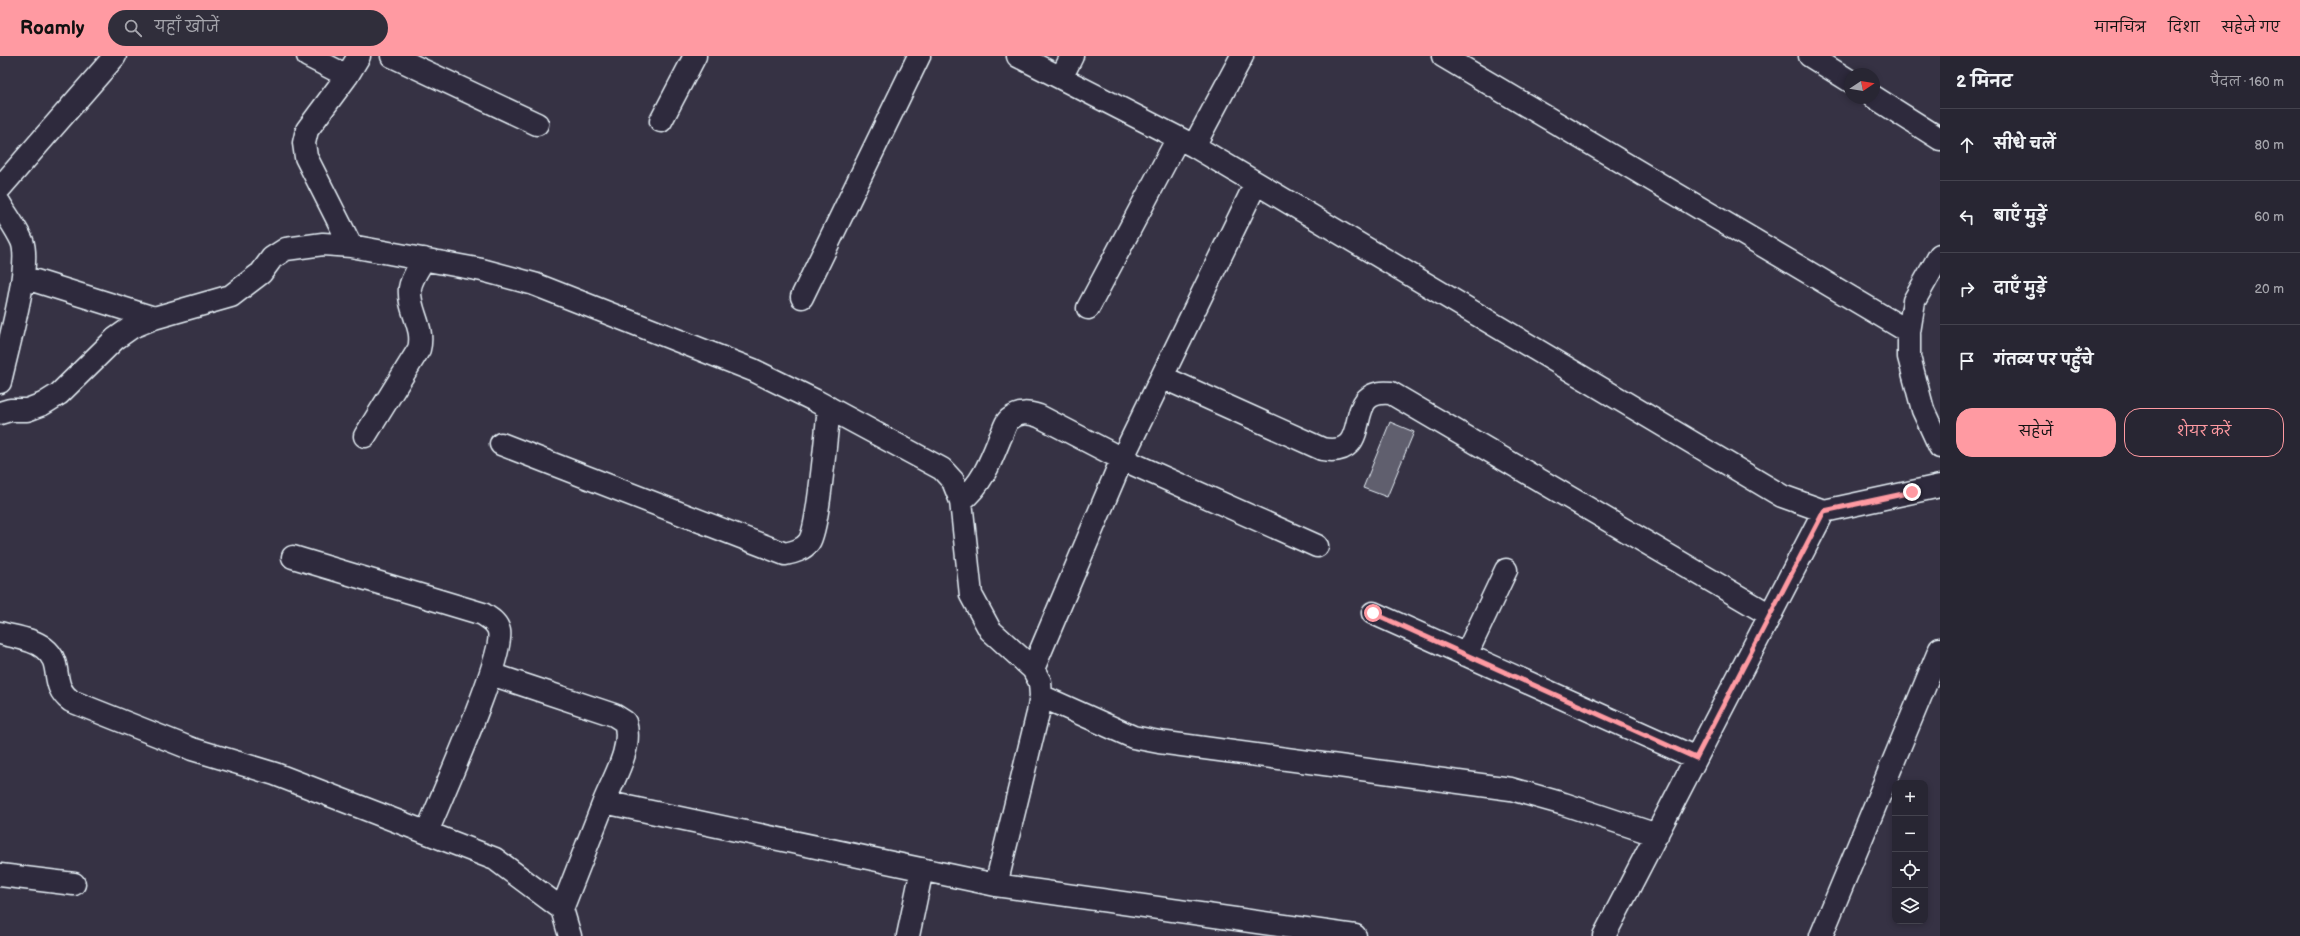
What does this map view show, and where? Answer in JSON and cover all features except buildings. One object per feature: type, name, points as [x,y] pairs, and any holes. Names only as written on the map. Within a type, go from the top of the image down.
[{"type":"street","points":[[0,188],[115,56]]},
{"type":"street","points":[[308,56],[347,76]]},
{"type":"street","points":[[351,246],[306,158],[304,143],[307,130],[347,76],[359,56]]},
{"type":"street","points":[[392,56],[537,124]]},
{"type":"street","points":[[661,121],[695,56]]},
{"type":"street","points":[[802,297],[919,56]]},
{"type":"street","points":[[1018,56],[1186,142],[1782,496],[1824,511],[1940,486]]},
{"type":"street","points":[[1061,78],[1072,56]]},
{"type":"street","points":[[1088,308],[1186,142],[1242,56]]},
{"type":"street","points":[[1443,56],[1909,332]]},
{"type":"street","points":[[1810,56],[1844,78]]},
{"type":"street","points":[[1880,101],[1940,140]]},
{"type":"street","points":[[1033,669],[1122,459],[1256,183]]},
{"type":"street","points":[[0,204],[22,242],[25,256],[23,277],[0,382]]},
{"type":"street","points":[[0,413],[10,410],[27,410],[48,401],[59,394],[115,339],[132,327],[154,318],[231,296],[260,273],[272,258],[286,249],[323,244],[351,246],[424,259],[482,270],[534,284],[754,370],[829,408],[942,469],[953,481],[961,501],[971,595],[990,630],[1033,669],[1040,682],[1041,696],[996,885]]},
{"type":"street","points":[[1940,254],[1914,302],[1909,332],[1909,358],[1914,379],[1923,410],[1940,447]]},
{"type":"street","points":[[365,436],[419,349],[422,339],[412,308],[410,286],[424,259]]},
{"type":"street","points":[[23,277],[154,318]]},
{"type":"street","points":[[1162,377],[1322,449],[1334,451],[1343,449],[1352,441],[1364,403],[1371,394],[1380,392],[1391,393],[1770,615]]},
{"type":"street","points":[[501,444],[785,554],[797,552],[809,541],[815,522],[829,408]]},
{"type":"street","points":[[961,501],[973,491],[984,477],[1009,420],[1018,414],[1028,412],[1039,416],[1122,459],[1317,546]]},
{"type":"street","points":[[1604,936],[1824,511]]},
{"type":"street","points":[[293,557],[483,614],[495,623],[499,632],[490,674],[427,832]]},
{"type":"street","points":[[1466,655],[1506,570]]},
{"type":"street","points":[[1373,613],[1696,758]]},
{"type":"street","points":[[0,633],[44,648],[51,655],[57,667],[58,685],[62,695],[71,701],[192,749],[275,774],[495,859],[562,909],[570,936]]},
{"type":"street","points":[[1821,936],[1940,649]]},
{"type":"street","points":[[490,674],[614,715],[625,722],[628,731],[627,745],[562,909]]},
{"type":"street","points":[[1041,696],[1133,737],[1159,742],[1511,789],[1564,804],[1657,835]]},
{"type":"street","points":[[604,802],[996,885],[1355,936]]},
{"type":"street","points":[[908,936],[922,869]]},
{"type":"street","points":[[0,875],[74,884]]},
{"type":"route","points":[[1373,613],[1696,758],[1824,511],[1842,509],[1912,492]]}]
